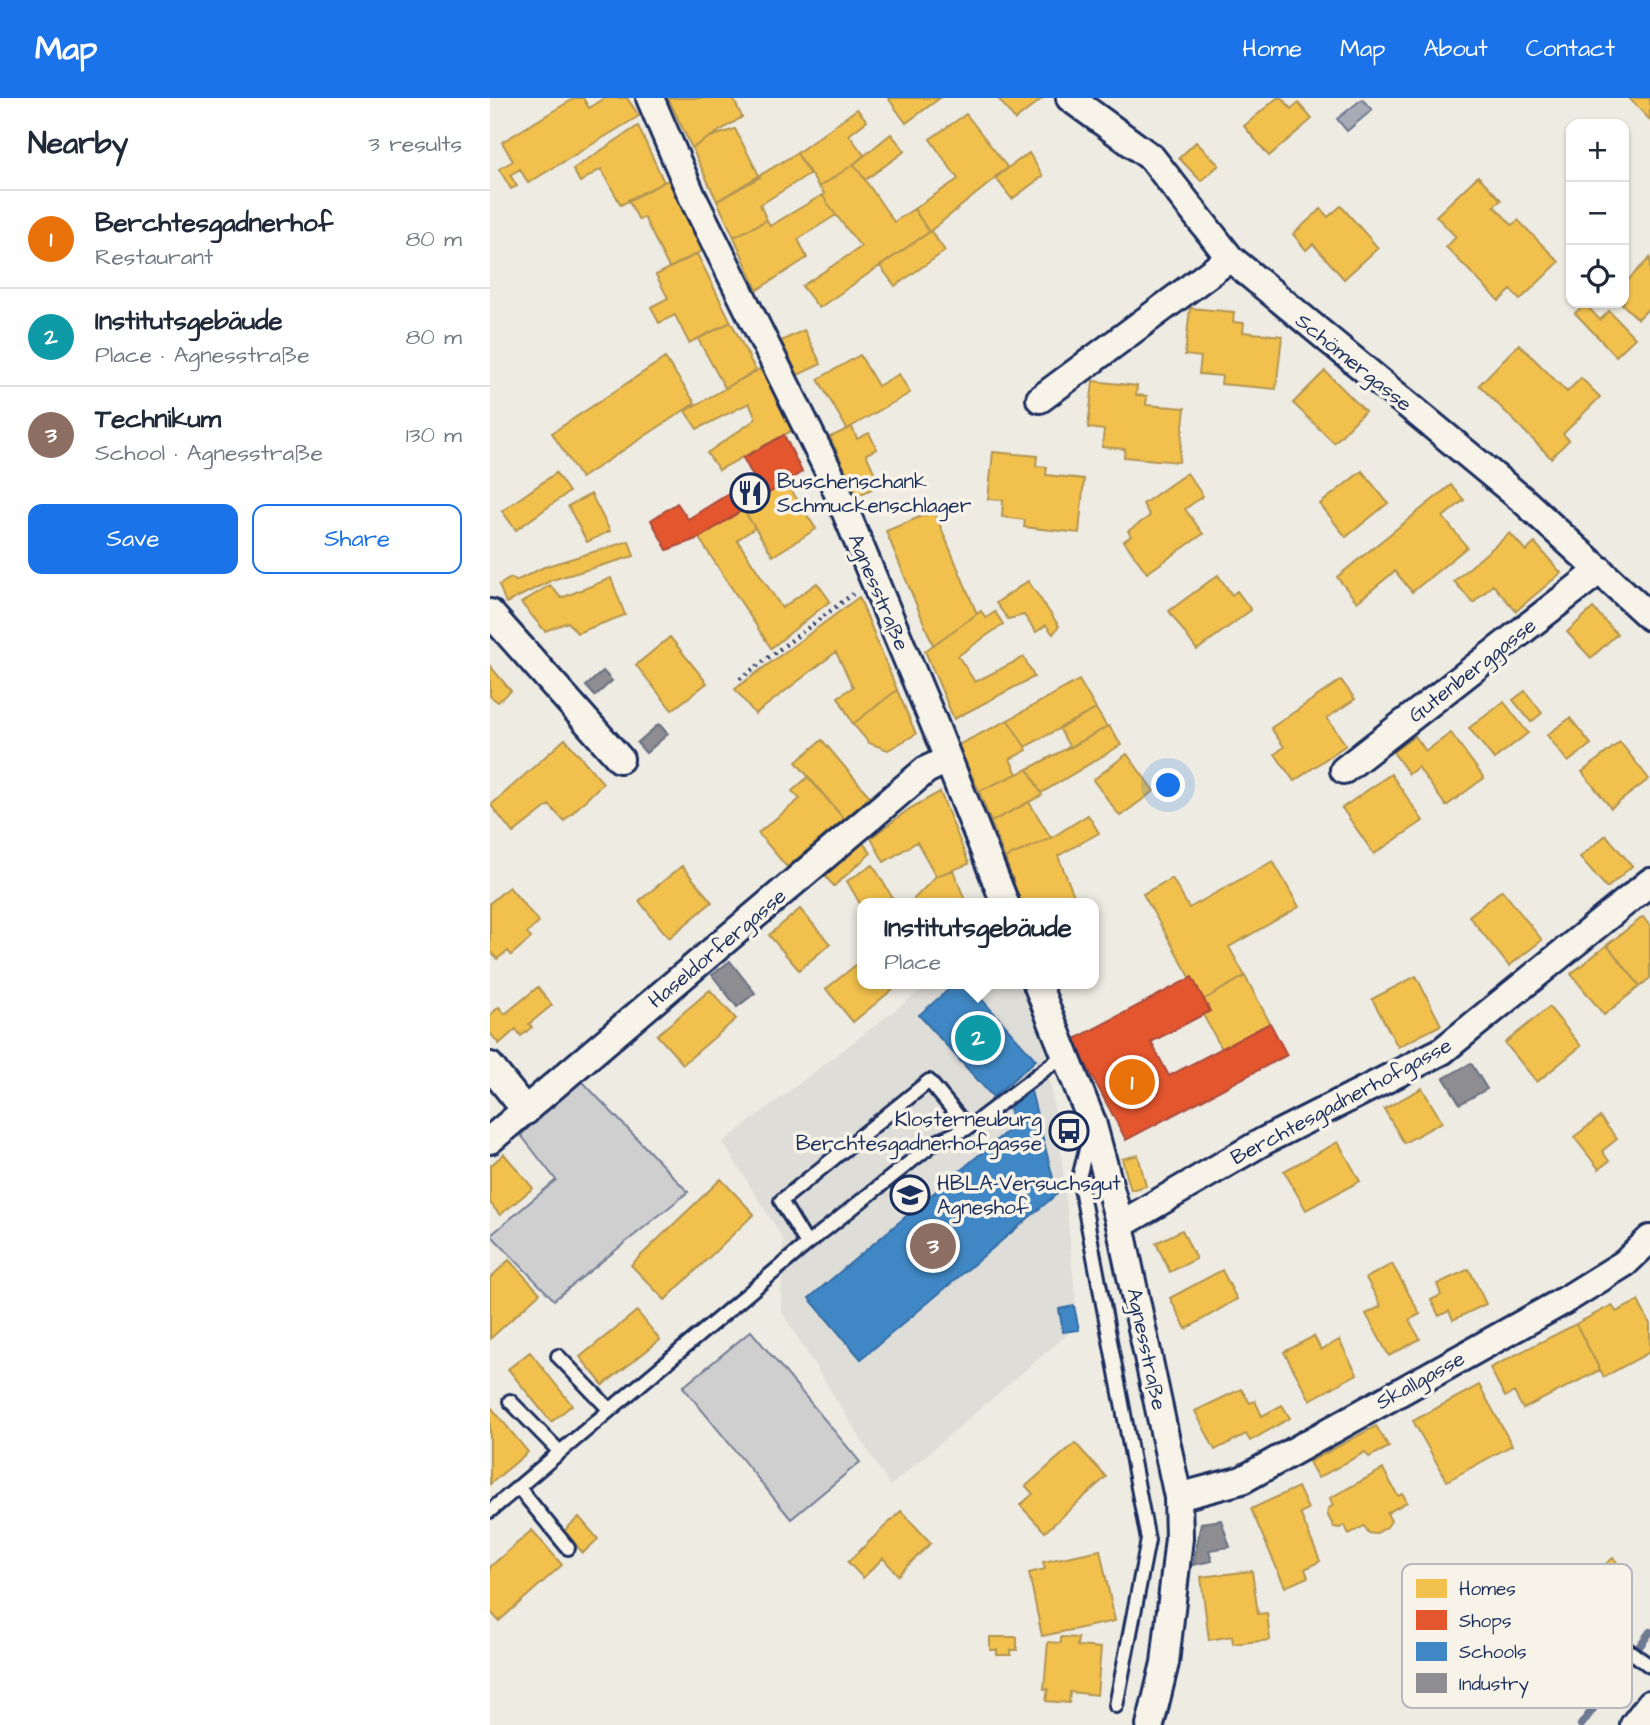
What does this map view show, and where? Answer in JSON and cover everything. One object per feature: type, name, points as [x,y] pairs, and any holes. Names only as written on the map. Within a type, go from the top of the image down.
[{"type":"street","name":"Agnesstraße","points":[[650,98],[691,194],[829,472],[1003,898]]},
{"type":"street","name":"Schömergasse","points":[[1070,98],[1152,158],[1230,258],[1524,501],[1650,617]]},
{"type":"street","points":[[1040,399],[1230,258]]},
{"type":"street","name":"Gutenberggasse","points":[[1344,770],[1600,570]]},
{"type":"street","points":[[490,612],[620,758]]},
{"type":"street","name":"Haseldorfergasse","points":[[490,1140],[926,770],[947,760]]},
{"type":"street","name":"Berchtesgadnerhofgasse","points":[[1120,1225],[1264,1141],[1442,1051],[1650,881]]},
{"type":"street","name":"Agnesstraße","points":[[1039,989],[1092,1122],[1120,1225],[1178,1497],[1179,1538],[1166,1650],[1161,1685],[1150,1725]]},
{"type":"street","points":[[490,1066],[526,1111]]},
{"type":"street","name":"Skallgasse","points":[[1178,1497],[1242,1480],[1625,1264],[1650,1239]]},
{"type":"street","points":[[1634,1725],[1650,1704]]},
{"type":"lane","points":[[490,1511],[807,1244],[934,1143],[968,1128],[1065,1054]]},
{"type":"lane","points":[[807,1244],[781,1201],[929,1081],[968,1128]]},
{"type":"lane","points":[[1092,1122],[1079,1178],[1148,1541],[1116,1706]]},
{"type":"lane","points":[[558,1356],[610,1410]]},
{"type":"lane","points":[[510,1401],[560,1452]]},
{"type":"lane","points":[[518,1488],[568,1548]]},
{"type":"lane","points":[[1632,1653],[1650,1666]]},
{"type":"path","points":[[740,679],[874,579]]},
{"type":"shaded area","points":[[1362,99],[1372,110],[1347,131],[1337,119]]},
{"type":"shaded area","name":"HBLA-Versuchsgut Agneshof","points":[[922,989],[1020,989],[1042,1032],[1061,1151],[1078,1325],[890,1486],[781,1311],[783,1239],[723,1142]]},
{"type":"shaded area","points":[[580,1079],[688,1192],[554,1300],[491,1235],[556,1180],[521,1135]]},
{"type":"shaded area","points":[[751,1331],[860,1462],[791,1519],[683,1387]]},
{"type":"building: Homes","points":[[575,98],[583,98],[589,108],[605,98],[627,98],[639,116],[528,183],[520,169],[510,175],[517,186],[511,189],[499,169],[513,161],[502,142]]},
{"type":"building: Homes","points":[[668,98],[733,98],[742,117],[692,148]]},
{"type":"building: Homes","points":[[888,98],[940,98],[906,123]]},
{"type":"building: Homes","points":[[998,98],[1043,98],[1015,120]]},
{"type":"building: Homes","points":[[1277,98],[1282,98],[1291,109],[1298,103],[1312,119],[1269,156],[1244,126]]},
{"type":"building: Homes","points":[[1629,98],[1650,98],[1650,120]]},
{"type":"building: Homes","points":[[857,109],[867,121],[849,135],[864,155],[819,187],[797,153]]},
{"type":"building: Homes","points":[[966,114],[1008,168],[929,232],[914,209],[958,179],[930,139]]},
{"type":"building: Homes","points":[[638,126],[664,182],[621,205],[601,169],[580,182],[573,169]]},
{"type":"building: Homes","points":[[735,129],[760,177],[717,201],[692,148],[710,137]]},
{"type":"building: Homes","points":[[891,134],[905,151],[865,180],[854,164]]},
{"type":"building: Homes","points":[[1196,142],[1219,165],[1201,181],[1179,158]]},
{"type":"building: Homes","points":[[797,153],[809,174],[760,205],[767,220],[734,237],[717,201]]},
{"type":"building: Homes","points":[[1029,153],[1043,176],[1012,199],[995,177]]},
{"type":"building: Homes","points":[[854,164],[894,222],[914,209],[929,232],[819,308],[802,286],[861,247],[822,195],[825,194],[819,187]]},
{"type":"building: Homes","points":[[1478,176],[1501,200],[1494,206],[1512,225],[1518,220],[1559,262],[1520,300],[1511,290],[1499,301],[1446,247],[1456,237],[1436,216]]},
{"type":"building: Homes","points":[[668,180],[702,251],[669,268],[644,217],[639,220],[628,200]]},
{"type":"building: Homes","points":[[822,195],[836,215],[798,239],[807,258],[757,290],[734,237],[767,220],[770,226]]},
{"type":"building: Homes","points":[[1341,206],[1378,248],[1344,279],[1313,244],[1306,250],[1293,234],[1321,209],[1328,217]]},
{"type":"building: Homes","points":[[931,231],[945,251],[895,286],[880,266]]},
{"type":"building: Homes","points":[[697,254],[731,322],[689,343],[675,315],[659,323],[651,307],[668,298],[656,275]]},
{"type":"building: Homes","points":[[1650,258],[1650,307],[1638,319],[1626,308],[1629,308],[1629,279]]},
{"type":"building: Homes","points":[[1190,308],[1234,312],[1233,322],[1244,323],[1243,332],[1282,336],[1276,389],[1221,384],[1222,376],[1199,374],[1201,357],[1185,355]]},
{"type":"building: Homes","points":[[1581,308],[1589,308],[1600,320],[1609,311],[1635,338],[1616,356],[1575,313]]},
{"type":"building: Homes","points":[[731,322],[756,371],[725,388],[698,339]]},
{"type":"building: Homes","points":[[804,330],[821,364],[798,375],[781,341]]},
{"type":"building: Homes","points":[[1519,344],[1567,392],[1581,378],[1600,397],[1563,434],[1569,440],[1551,458],[1479,385]]},
{"type":"building: Homes","points":[[860,355],[878,386],[899,374],[910,393],[847,429],[818,379]]},
{"type":"building: Homes","points":[[665,358],[695,403],[581,478],[552,433]]},
{"type":"building: Homes","points":[[760,369],[795,429],[719,470],[707,453],[756,419],[749,403],[697,429],[685,411]]},
{"type":"building: Homes","points":[[1325,371],[1365,411],[1334,443],[1293,403]]},
{"type":"building: Homes","points":[[1093,381],[1137,386],[1136,395],[1147,396],[1146,405],[1185,408],[1179,462],[1124,457],[1125,449],[1102,447],[1104,430],[1088,428]]},
{"type":"building: Homes","points":[[852,427],[857,439],[869,433],[877,449],[866,454],[880,485],[857,496],[830,437]]},
{"type":"building: Homes","points":[[993,452],[1037,456],[1036,466],[1047,467],[1046,475],[1084,479],[1079,533],[1024,527],[1025,520],[1002,517],[1003,500],[988,499]]},
{"type":"building: Homes","points":[[1362,471],[1388,503],[1346,537],[1320,504]]},
{"type":"building: Homes","points":[[556,473],[569,492],[516,530],[502,511]]},
{"type":"building: Homes","points":[[1187,473],[1203,496],[1185,509],[1203,534],[1147,573],[1124,541],[1131,536],[1128,531],[1150,516],[1143,504]]},
{"type":"building: Homes","points":[[786,482],[816,529],[773,556],[743,509]]},
{"type":"building: Homes","points":[[1451,485],[1464,500],[1443,517],[1467,547],[1412,592],[1395,571],[1357,602],[1337,577]]},
{"type":"building: Homes","points":[[591,494],[610,531],[587,542],[568,506]]},
{"type":"building: Homes","points":[[743,509],[755,528],[737,540],[782,608],[817,583],[830,601],[771,648],[699,538]]},
{"type":"building: Homes","points":[[934,511],[977,614],[933,645],[886,531]]},
{"type":"building: Homes","points":[[1510,533],[1526,551],[1535,543],[1561,573],[1516,611],[1493,585],[1473,603],[1454,581]]},
{"type":"building: Homes","points":[[629,541],[634,556],[552,580],[506,603],[499,585],[511,578],[516,581],[544,567]]},
{"type":"building: Homes","points":[[1218,575],[1232,595],[1237,591],[1251,610],[1197,650],[1169,611]]},
{"type":"building: Homes","points":[[611,578],[625,615],[577,633],[568,622],[545,631],[521,603],[550,585],[561,598]]},
{"type":"building: Homes","points":[[1028,581],[1059,626],[1053,634],[1046,625],[1036,632],[1024,615],[1008,619],[996,603]]},
{"type":"building: Homes","points":[[859,597],[897,690],[853,724],[838,697],[853,687],[836,652],[755,714],[735,689]]},
{"type":"building: Homes","points":[[1593,608],[1617,634],[1591,658],[1567,632]]},
{"type":"building: Homes","points":[[981,611],[986,618],[995,612],[1003,624],[958,656],[975,682],[1024,657],[1034,677],[954,719],[925,651]]},
{"type":"building: Homes","points":[[670,637],[707,683],[672,710],[636,665]]},
{"type":"building: Homes","points":[[490,666],[511,691],[498,702],[490,696]]},
{"type":"building: Homes","points":[[1079,680],[1096,709],[1025,747],[1008,720]]},
{"type":"building: Homes","points":[[1341,680],[1355,699],[1327,718],[1346,745],[1294,781],[1275,754],[1284,747],[1271,728]]},
{"type":"building: Homes","points":[[897,690],[916,734],[888,750],[869,743],[853,724]]},
{"type":"building: Homes","points":[[1525,691],[1542,713],[1531,722],[1513,700]]},
{"type":"building: Homes","points":[[1504,702],[1528,733],[1494,759],[1469,728]]},
{"type":"building: Homes","points":[[1096,709],[1107,727],[1070,748],[1059,728]]},
{"type":"building: Homes","points":[[1570,718],[1591,744],[1568,762],[1547,735]]},
{"type":"building: Homes","points":[[1008,720],[1027,750],[1010,759],[1017,774],[979,791],[958,745]]},
{"type":"building: Homes","points":[[1109,726],[1121,745],[1041,793],[1028,769]]},
{"type":"building: Homes","points":[[1451,733],[1484,778],[1446,806],[1418,767],[1409,774],[1393,752],[1415,736],[1426,751]]},
{"type":"building: Homes","points":[[565,739],[603,783],[564,821],[549,805],[513,833],[491,805]]},
{"type":"building: Homes","points":[[822,740],[870,797],[844,819],[796,762]]},
{"type":"building: Homes","points":[[1620,742],[1649,779],[1611,808],[1582,772]]},
{"type":"building: Homes","points":[[1127,754],[1154,791],[1120,816],[1093,780]]},
{"type":"building: Homes","points":[[1028,769],[1042,795],[991,822],[979,791]]},
{"type":"building: Homes","points":[[1391,774],[1423,821],[1374,854],[1342,808]]},
{"type":"building: Homes","points":[[808,777],[844,819],[787,867],[758,833],[800,799],[792,791]]},
{"type":"building: Homes","points":[[940,792],[969,864],[936,876],[917,842],[884,862],[871,838],[909,809]]},
{"type":"building: Homes","points":[[1029,802],[1051,838],[1005,858],[991,822]]},
{"type":"building: Homes","points":[[1088,815],[1099,833],[1058,856],[1075,898],[1019,898],[1005,858],[1051,838]]},
{"type":"building: Homes","points":[[1606,835],[1632,866],[1607,888],[1580,857]]},
{"type":"building: Homes","points":[[862,842],[871,853],[834,886],[825,876]]},
{"type":"building: Homes","points":[[1273,861],[1299,907],[1229,947],[1245,976],[1203,1000],[1143,894],[1172,878],[1189,908]]},
{"type":"building: Homes","points":[[873,865],[892,897],[857,898],[847,881]]},
{"type":"building: Homes","points":[[682,866],[712,902],[669,938],[639,901]]},
{"type":"building: Homes","points":[[953,870],[964,898],[915,898],[936,876]]},
{"type":"building: Homes","points":[[509,887],[539,922],[527,933],[531,938],[511,955],[508,951],[497,959],[490,951],[490,903]]},
{"type":"building: Homes","points":[[1502,890],[1542,940],[1509,966],[1469,916]]},
{"type":"building: Homes","points":[[800,909],[830,944],[799,970],[769,935]]},
{"type":"building: Homes","points":[[1643,917],[1650,926],[1650,978],[1640,986],[1607,945]]},
{"type":"building: Homes","points":[[1607,945],[1640,986],[1604,1015],[1571,974]]},
{"type":"building: Homes","points":[[857,964],[857,989],[893,989],[853,1022],[826,989]]},
{"type":"building: Homes","points":[[1245,976],[1270,1023],[1222,1049],[1203,1015],[1210,1011],[1203,1000]]},
{"type":"building: Homes","points":[[1416,976],[1441,1025],[1398,1047],[1372,999]]},
{"type":"building: Homes","points":[[538,987],[552,1005],[529,1024],[532,1027],[521,1036],[516,1029],[499,1044],[490,1033],[490,1015],[499,1007],[505,1014]]},
{"type":"building: Homes","points":[[710,990],[736,1019],[683,1064],[657,1035]]},
{"type":"building: Homes","points":[[1549,1007],[1581,1046],[1537,1082],[1505,1043]]},
{"type":"building: Homes","points":[[1422,1088],[1442,1122],[1404,1143],[1384,1109]]},
{"type":"building: Homes","points":[[1600,1117],[1617,1139],[1602,1151],[1609,1161],[1599,1169],[1574,1137]]},
{"type":"building: Homes","points":[[1338,1142],[1360,1181],[1306,1210],[1284,1171]]},
{"type":"building: Homes","points":[[504,1154],[533,1188],[500,1215],[490,1203],[490,1166]]},
{"type":"building: Homes","points":[[1138,1155],[1146,1186],[1131,1190],[1122,1159]]},
{"type":"building: Homes","points":[[721,1179],[754,1214],[665,1300],[631,1265]]},
{"type":"building: Homes","points":[[1182,1230],[1196,1259],[1170,1272],[1156,1243]]},
{"type":"building: Homes","points":[[509,1260],[540,1293],[490,1339],[490,1278]]},
{"type":"building: Homes","points":[[1392,1264],[1420,1314],[1409,1320],[1420,1339],[1389,1356],[1366,1314],[1381,1306],[1366,1278]]},
{"type":"building: Homes","points":[[1469,1269],[1486,1304],[1453,1320],[1449,1311],[1439,1316],[1431,1300],[1441,1295],[1437,1284]]},
{"type":"building: Homes","points":[[1222,1270],[1237,1299],[1186,1329],[1170,1298]]},
{"type":"building: Homes","points":[[1638,1301],[1650,1324],[1650,1352],[1604,1377],[1576,1324],[1612,1305],[1616,1312]]},
{"type":"building: Homes","points":[[637,1311],[660,1340],[603,1385],[580,1357]]},
{"type":"building: Homes","points":[[1576,1324],[1600,1370],[1523,1409],[1514,1392],[1505,1397],[1490,1368]]},
{"type":"building: Homes","points":[[1314,1336],[1321,1350],[1339,1340],[1357,1374],[1310,1400],[1284,1352]]},
{"type":"building: Homes","points":[[530,1352],[572,1405],[551,1422],[508,1369]]},
{"type":"building: Homes","points":[[1479,1385],[1512,1445],[1447,1481],[1413,1421]]},
{"type":"building: Homes","points":[[1241,1389],[1250,1403],[1255,1401],[1262,1416],[1282,1405],[1290,1418],[1250,1441],[1246,1434],[1215,1450],[1195,1411]]},
{"type":"building: Homes","points":[[490,1406],[528,1452],[490,1484]]},
{"type":"building: Homes","points":[[1376,1426],[1389,1447],[1369,1457],[1365,1452],[1318,1478],[1309,1462]]},
{"type":"building: Homes","points":[[1075,1443],[1106,1477],[1045,1532],[1020,1505],[1033,1494],[1026,1486]]},
{"type":"building: Homes","points":[[1383,1469],[1398,1496],[1403,1494],[1407,1502],[1387,1513],[1391,1521],[1387,1527],[1375,1534],[1369,1533],[1364,1526],[1349,1534],[1344,1525],[1340,1528],[1334,1527],[1327,1514],[1333,1505],[1330,1498]]},
{"type":"building: Homes","points":[[1298,1487],[1308,1509],[1300,1513],[1320,1561],[1305,1569],[1308,1577],[1285,1587],[1251,1509]]},
{"type":"building: Homes","points":[[901,1511],[931,1543],[898,1575],[883,1558],[863,1578],[848,1562]]},
{"type":"building: Homes","points":[[579,1517],[598,1539],[583,1553],[564,1531]]},
{"type":"building: Homes","points":[[532,1530],[562,1565],[499,1621],[490,1611],[490,1567]]},
{"type":"building: Homes","points":[[1100,1550],[1115,1621],[1042,1636],[1029,1573],[1045,1569],[1043,1562]]},
{"type":"building: Homes","points":[[1613,1558],[1618,1564],[1605,1564]]},
{"type":"building: Homes","points":[[1252,1571],[1258,1614],[1267,1613],[1270,1640],[1233,1644],[1232,1636],[1209,1640],[1201,1577]]},
{"type":"building: Homes","points":[[990,1637],[1017,1637],[1017,1650],[1011,1650],[1011,1655],[997,1655],[997,1650],[990,1650]]},
{"type":"building: Homes","points":[[1061,1637],[1078,1638],[1077,1646],[1101,1648],[1097,1695],[1070,1692],[1069,1703],[1046,1701],[1048,1689],[1044,1689],[1048,1642],[1061,1643]]},
{"type":"building: Shops","name":"Buschenschank Schmuckenschlager","points":[[784,435],[802,472],[699,538],[667,550],[651,520],[677,503],[688,519],[754,478],[743,458]]},
{"type":"building: Shops","points":[[1192,977],[1210,1011],[1151,1042],[1169,1076],[1270,1023],[1287,1055],[1126,1140],[1073,1040]]},
{"type":"building: Schools","points":[[949,989],[972,989],[1036,1060],[993,1097],[919,1015]]},
{"type":"building: Schools","points":[[1030,1087],[1057,1194],[861,1359],[809,1298],[1011,1128],[1010,1100]]},
{"type":"building: Schools","points":[[1074,1306],[1079,1330],[1063,1332],[1059,1309]]},
{"type":"building: Industry","points":[[603,671],[612,681],[595,696],[586,686]]},
{"type":"building: Industry","points":[[659,724],[668,734],[646,753],[637,743]]},
{"type":"building: Industry","points":[[730,961],[755,993],[737,1007],[712,975]]},
{"type":"building: Industry","points":[[1471,1063],[1487,1089],[1460,1104],[1444,1078]]},
{"type":"building: Industry","points":[[1221,1520],[1230,1547],[1209,1550],[1212,1561],[1193,1565],[1201,1523]]},
{"type":"waterway","points":[[1632,1656],[1650,1632]]},
{"type":"waterway","points":[[1581,1725],[1594,1708]]},
{"type":"place","name":"Buschenschank Schmuckenschlager","points":[[750,493]]},
{"type":"place","name":"Institutsgebäude","points":[[978,1038]]},
{"type":"place","name":"Berchtesgadnerhof","points":[[1132,1082]]},
{"type":"place","name":"Klosterneuburg Berchtesgadnerhofgasse","points":[[1069,1131]]},
{"type":"place","name":"HBLA-Versuchsgut Agneshof","points":[[910,1195]]},
{"type":"place","name":"Technikum","points":[[933,1246]]}]
